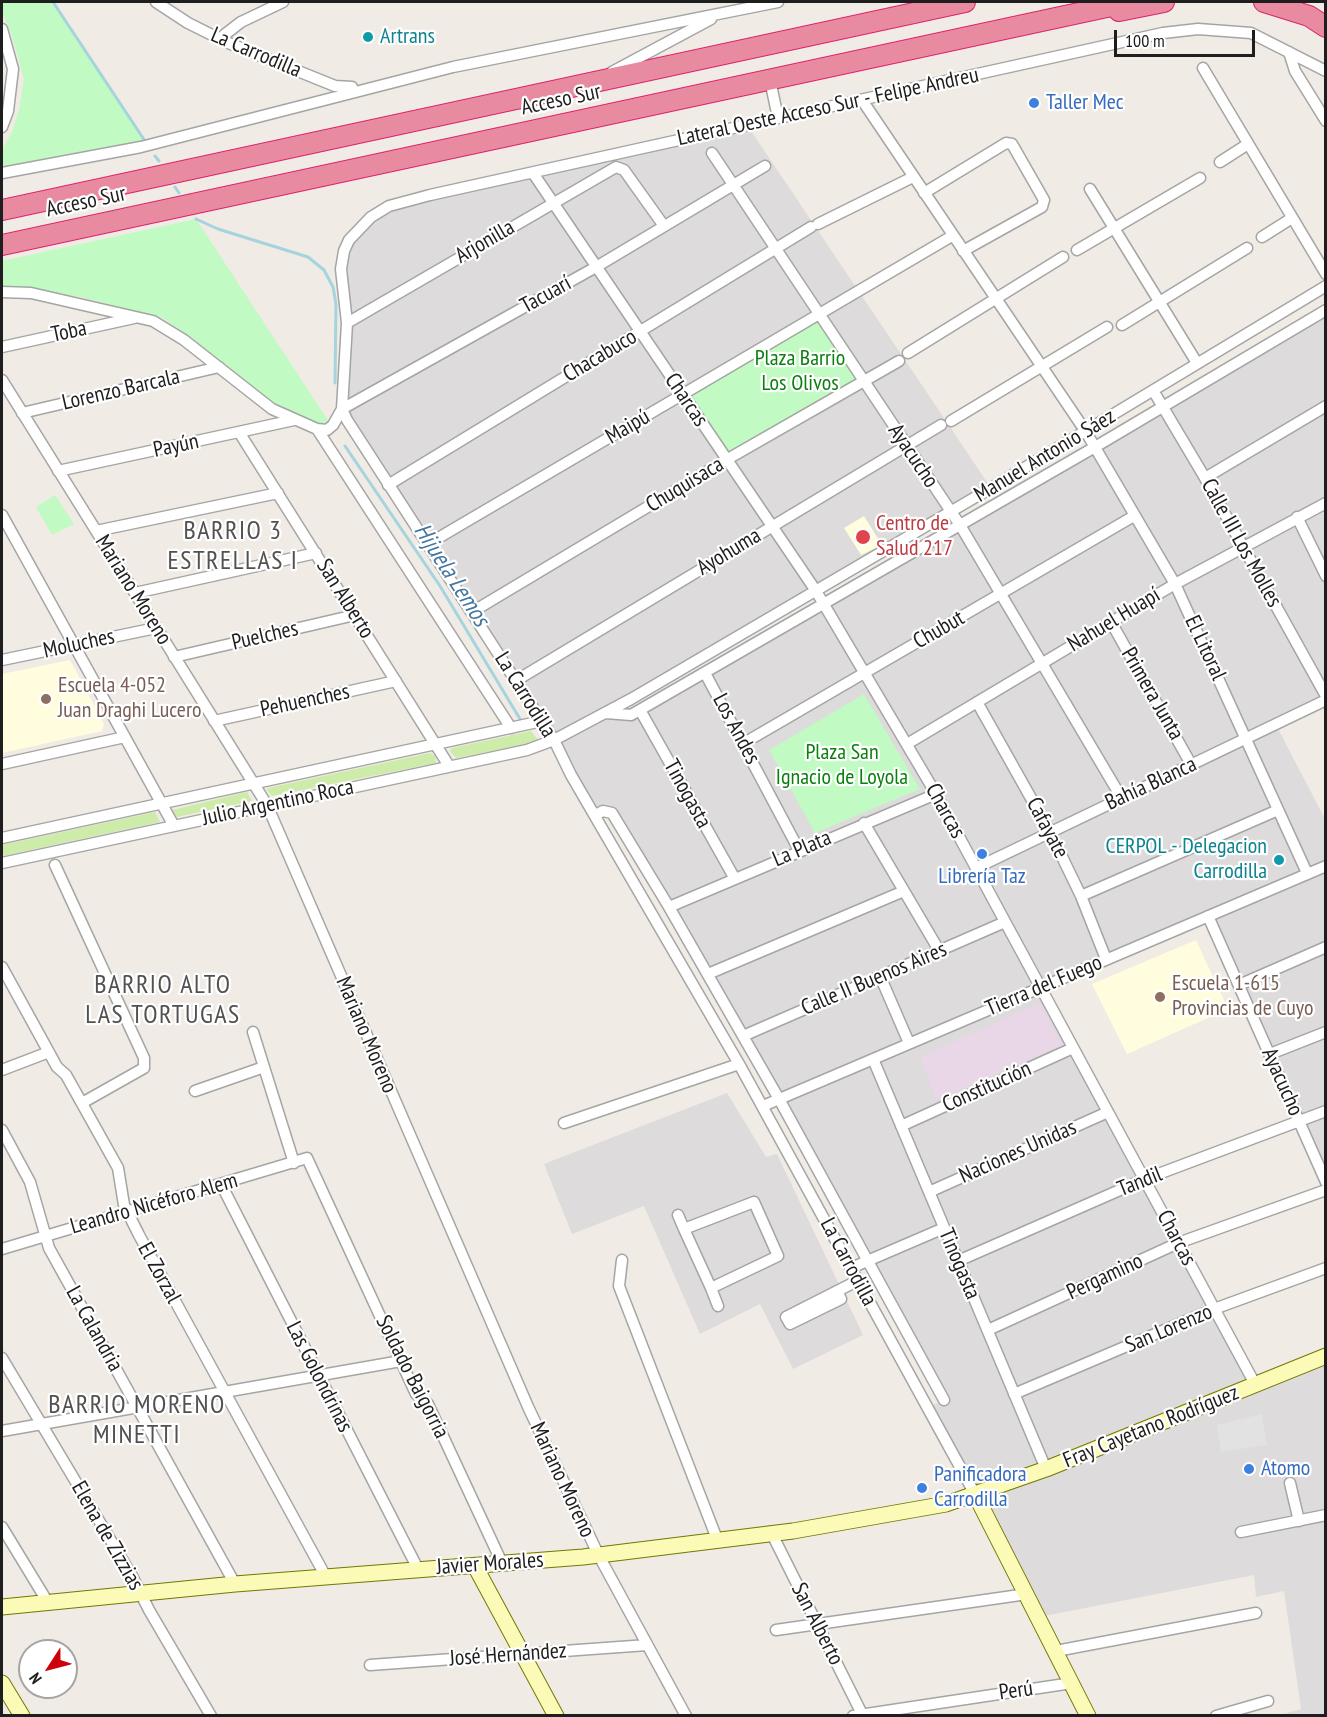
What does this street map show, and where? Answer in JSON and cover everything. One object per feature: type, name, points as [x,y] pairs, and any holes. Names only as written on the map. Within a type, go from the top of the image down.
[{"type":"highway","name":"Acceso Sur","points":[[2,210],[965,2]]},
{"type":"highway","name":"Acceso Sur","points":[[2,245],[1130,2]]},
{"type":"highway","points":[[937,44],[1032,30],[1164,2]]},
{"type":"highway","points":[[1264,2],[1310,16],[1326,27]]},
{"type":"street","name":"La Carrodilla","points":[[156,2],[219,39],[335,86],[361,88]]},
{"type":"street","points":[[219,39],[241,22],[283,2]]},
{"type":"street","points":[[2,173],[148,145],[361,88],[453,67],[778,2]]},
{"type":"street","points":[[595,81],[722,13]]},
{"type":"street","points":[[2,29],[5,52],[14,69],[13,85],[2,127]]},
{"type":"street","name":"Lateral Oeste Acceso Sur - Felipe Andreu","points":[[347,323],[341,269],[344,251],[357,230],[371,217],[389,206],[1163,33],[1198,29],[1251,33],[1326,71]]},
{"type":"street","points":[[1289,52],[1295,71],[1326,121]]},
{"type":"street","points":[[1203,68],[1326,274]]},
{"type":"street","points":[[770,80],[778,118]]},
{"type":"street","name":"El Litoral","points":[[862,100],[1086,432],[1175,584],[1248,739],[1307,873]]},
{"type":"street","points":[[924,193],[1006,143],[1012,144],[1044,200],[1042,207],[963,251]]},
{"type":"street","points":[[1220,162],[1248,144]]},
{"type":"street","name":"Ayacucho","points":[[712,153],[960,525],[1040,664],[1121,797]]},
{"type":"street","name":"Tacuarí","points":[[342,409],[596,267],[765,166]]},
{"type":"street","name":"Arjonilla","points":[[347,323],[552,202],[616,167],[624,170],[664,226]]},
{"type":"street","name":"Charcas","points":[[532,173],[816,591],[936,794],[1255,1384]]},
{"type":"street","name":"Chacabuco","points":[[388,485],[775,248],[913,177]]},
{"type":"street","points":[[1077,250],[1200,178]]},
{"type":"street","points":[[1090,189],[1197,363]]},
{"type":"street","points":[[1262,237],[1292,218]]},
{"type":"street","name":"Maipú","points":[[428,544],[952,236]]},
{"type":"street","points":[[1122,326],[1247,248]]},
{"type":"street","points":[[908,353],[1063,257]]},
{"type":"street","name":"Manuel Antonio Sáez","points":[[554,740],[606,713],[951,512],[1154,392],[1197,363],[1326,286]]},
{"type":"street","points":[[2,292],[31,293],[137,317],[167,328],[272,409],[317,429],[327,430],[332,427],[342,409],[347,323]]},
{"type":"street","name":"Manuel Antonio Sáez","points":[[606,713],[628,715],[640,710],[1095,447],[1326,310]]},
{"type":"street","name":"Toba","points":[[2,346],[137,317]]},
{"type":"street","name":"Ayohuma","points":[[517,680],[906,445],[1107,327]]},
{"type":"street","name":"Chuquisaca","points":[[472,612],[726,460],[899,361]]},
{"type":"street","name":"Lorenzo Barcala","points":[[22,413],[219,367]]},
{"type":"street","name":"Mariano Moreno","points":[[2,380],[267,805],[480,1301],[598,1556],[686,1716]]},
{"type":"street","name":"Calle III Los Molles","points":[[1154,392],[1205,478],[1326,698]]},
{"type":"street","points":[[1205,478],[1326,406]]},
{"type":"street","name":"La Carrodilla","points":[[342,409],[360,443],[517,680],[554,740],[740,1064],[976,1496],[1088,1716]]},
{"type":"street","name":"Payún","points":[[58,471],[294,420]]},
{"type":"street","name":"La Carrodilla","points":[[317,429],[511,728]]},
{"type":"street","name":"San Alberto","points":[[239,432],[450,766]]},
{"type":"street","points":[[96,531],[278,493]]},
{"type":"street","name":"Nahuel Huapí","points":[[907,744],[1175,584],[1242,546],[1326,503]]},
{"type":"street","points":[[2,515],[174,826]]},
{"type":"street","name":"Chubut","points":[[744,744],[1134,516]]},
{"type":"street","points":[[1297,517],[1326,576]]},
{"type":"street","points":[[135,594],[316,553]]},
{"type":"street","name":"Puelches","points":[[174,657],[355,615]]},
{"type":"street","name":"Primera Junta","points":[[1111,622],[1192,766]]},
{"type":"street","name":"Moluches","points":[[3,657],[156,628]]},
{"type":"street","name":"Los Andes","points":[[705,673],[799,850]]},
{"type":"street","name":"Pehuenches","points":[[214,721],[396,681]]},
{"type":"street","name":"Bahía Blanca","points":[[976,868],[1121,797],[1248,739],[1326,698]]},
{"type":"street","name":"Cafayate","points":[[977,702],[1050,832],[1081,896],[1106,959]]},
{"type":"street","name":"Tinogasta","points":[[640,710],[735,879]]},
{"type":"street","name":"Julio Argentino Roca","points":[[2,838],[542,721]]},
{"type":"street","points":[[2,764],[125,737]]},
{"type":"street","name":"Julio Argentino Roca","points":[[2,863],[526,750],[554,740]]},
{"type":"street","name":"La Plata","points":[[669,907],[799,850],[936,794]]},
{"type":"street","points":[[1081,896],[1278,810]]},
{"type":"street","name":"La Carrodilla","points":[[595,815],[603,811],[612,813],[669,907],[779,1098],[944,1400]]},
{"type":"street","points":[[864,823],[940,952]]},
{"type":"street","points":[[55,865],[144,1058],[144,1068],[82,1103]]},
{"type":"street","name":"Tierra del Fuego","points":[[763,1106],[1326,866]]},
{"type":"street","points":[[708,974],[904,891]]},
{"type":"street","name":"Ayacucho","points":[[1208,916],[1326,1182]]},
{"type":"street","name":"Calle II Buenos Aires","points":[[743,1036],[1005,922]]},
{"type":"street","points":[[1239,985],[1326,947]]},
{"type":"street","name":"El Zorzal","points":[[2,967],[57,1067],[66,1075],[118,1168],[127,1212],[326,1577]]},
{"type":"street","points":[[880,976],[909,1043]]},
{"type":"street","points":[[253,1032],[294,1163]]},
{"type":"street","points":[[1270,1054],[1326,1032]]},
{"type":"street","name":"Constitución","points":[[901,1126],[1073,1048]]},
{"type":"street","points":[[2,1070],[49,1052]]},
{"type":"street","name":"Tinogasta","points":[[873,1059],[1046,1469]]},
{"type":"street","points":[[564,1123],[740,1064]]},
{"type":"street","points":[[195,1091],[264,1067]]},
{"type":"street","name":"Tandil","points":[[958,1261],[1145,1179],[1326,1111]]},
{"type":"street","name":"Naciones Unidas","points":[[929,1192],[1108,1112]]},
{"type":"street","name":"La Calandria","points":[[2,1130],[30,1182],[44,1236],[235,1584]]},
{"type":"street","name":"Leandro Nicéforo Alem","points":[[2,1249],[307,1158]]},
{"type":"street","name":"Soldado Baigorria","points":[[307,1158],[416,1394],[428,1404],[502,1563]]},
{"type":"street","name":"Las Golondrinas","points":[[222,1184],[418,1569]]},
{"type":"street","name":"Pergamino","points":[[988,1330],[1178,1243],[1326,1190]]},
{"type":"street","points":[[684,1229],[754,1202],[778,1256],[711,1288]]},
{"type":"street","points":[[678,1215],[718,1306]]},
{"type":"street","points":[[850,1268],[944,1228]]},
{"type":"street","points":[[622,1260],[619,1286],[717,1539]]},
{"type":"street","name":"San Lorenzo","points":[[1014,1394],[1214,1310],[1326,1268]]},
{"type":"street","points":[[837,1292],[857,1281]]},
{"type":"street","name":"Fray Cayetano Rodríguez","points":[[976,1496],[1326,1356]]},
{"type":"street","name":"Elena de Zizzias","points":[[2,1358],[211,1716]]},
{"type":"street","points":[[2,1431],[401,1361]]},
{"type":"street","points":[[1290,1483],[1299,1521]]},
{"type":"street","name":"Javier Morales","points":[[2,1607],[235,1584],[598,1556],[771,1532],[793,1531],[887,1515],[976,1496]]},
{"type":"street","points":[[1241,1532],[1326,1515]]},
{"type":"street","points":[[2,1527],[47,1601]]},
{"type":"street","name":"San Alberto","points":[[771,1532],[860,1715]]},
{"type":"street","points":[[474,1566],[556,1716]]},
{"type":"street","points":[[776,1630],[1027,1594]]},
{"type":"street","points":[[1056,1651],[1256,1613]]},
{"type":"street","name":"José Hernández","points":[[370,1665],[647,1645]]},
{"type":"street","points":[[2,1683],[19,1712]]},
{"type":"street","name":"Perú","points":[[860,1715],[1072,1683]]},
{"type":"street","points":[[1216,1716],[1268,1701]]},
{"type":"shaded area","points":[[747,125],[991,488],[607,713],[624,715],[1325,310],[1325,700],[1276,725],[1325,819],[1325,1182],[1208,916],[1041,988],[1214,1309],[1249,1387],[1325,1356],[1325,1715],[1280,1715],[1301,1709],[1284,1591],[1256,1597],[1254,1575],[1039,1617],[928,1408],[943,1400],[613,813],[595,815],[347,420],[344,251],[389,206]]},
{"type":"shaded area","name":"Centro de Salud 217","points":[[864,516],[882,545],[861,555],[844,528]]},
{"type":"shaded area","name":"Escuela 4-052 Juan Draghi Lucero","points":[[70,660],[104,724],[102,731],[2,753],[2,674]]},
{"type":"shaded area","name":"Escuela 1-615 Provincias de Cuyo","points":[[1196,940],[1228,1009],[1127,1054],[1092,984]]},
{"type":"shaded area","points":[[1040,1003],[1062,1045],[936,1100],[920,1057]]},
{"type":"shaded area","points":[[727,1093],[766,1157],[777,1154],[863,1335],[793,1369],[760,1304],[700,1334],[644,1206],[572,1234],[544,1164]]},
{"type":"shaded area","points":[[1262,1414],[1267,1445],[1221,1452],[1217,1425]]},
{"type":"green space","points":[[2,2],[53,2],[145,141],[2,167],[2,150],[12,132],[19,110],[24,79],[12,36],[2,12]]},
{"type":"green space","points":[[196,219],[329,422],[318,424],[278,406],[163,318],[81,297],[23,287],[2,286],[2,261]]},
{"type":"green space","name":"Plaza Barrio Los Olivos","points":[[818,315],[863,382],[726,460],[683,395]]},
{"type":"green space","points":[[55,495],[74,524],[52,535],[36,507]]},
{"type":"green space","name":"Plaza San Ignacio de Loyola","points":[[864,694],[920,789],[815,833],[769,750]]},
{"type":"green space","points":[[531,731],[538,740],[537,742],[456,758],[450,751],[452,748]]},
{"type":"green space","points":[[430,753],[435,756],[436,763],[272,796],[267,790],[268,788]]},
{"type":"green space","points":[[247,792],[252,801],[177,817],[172,810]]},
{"type":"green space","points":[[155,812],[160,822],[2,856],[2,845]]},
{"type":"waterway","name":"Hijuela Lemos","points":[[53,2],[145,141]]},
{"type":"waterway","name":"Hijuela Lemos","points":[[155,156],[159,161]]},
{"type":"waterway","name":"Hijuela Lemos","points":[[175,187],[179,193]]},
{"type":"waterway","name":"Hijuela Lemos","points":[[196,219],[218,229],[308,257],[324,270],[333,287],[336,304],[335,383]]},
{"type":"waterway","name":"Hijuela Lemos","points":[[345,446],[440,586],[523,724]]},
{"type":"place","name":"Artrans","points":[[368,37]]},
{"type":"place","name":"Taller Mec","points":[[1034,103]]},
{"type":"place","name":"Centro de Salud 217","points":[[863,537]]},
{"type":"place","name":"Escuela 4-052 Juan Draghi Lucero","points":[[46,699]]},
{"type":"place","name":"Librería Taz","points":[[982,854]]},
{"type":"place","name":"CERPOL - Delegacion Carrodilla","points":[[1279,860]]},
{"type":"place","name":"Escuela 1-615 Provincias de Cuyo","points":[[1160,997]]},
{"type":"place","name":"Atomo","points":[[1249,1469]]},
{"type":"place","name":"Panificadora Carrodilla","points":[[922,1488]]},
{"type":"district","name":"BARRIO 3 ESTRELLAS I","points":[[233,547]]},
{"type":"district","name":"BARRIO ALTO LAS TORTUGAS","points":[[163,1001]]},
{"type":"district","name":"BARRIO MORENO MINETTI","points":[[137,1421]]}]
